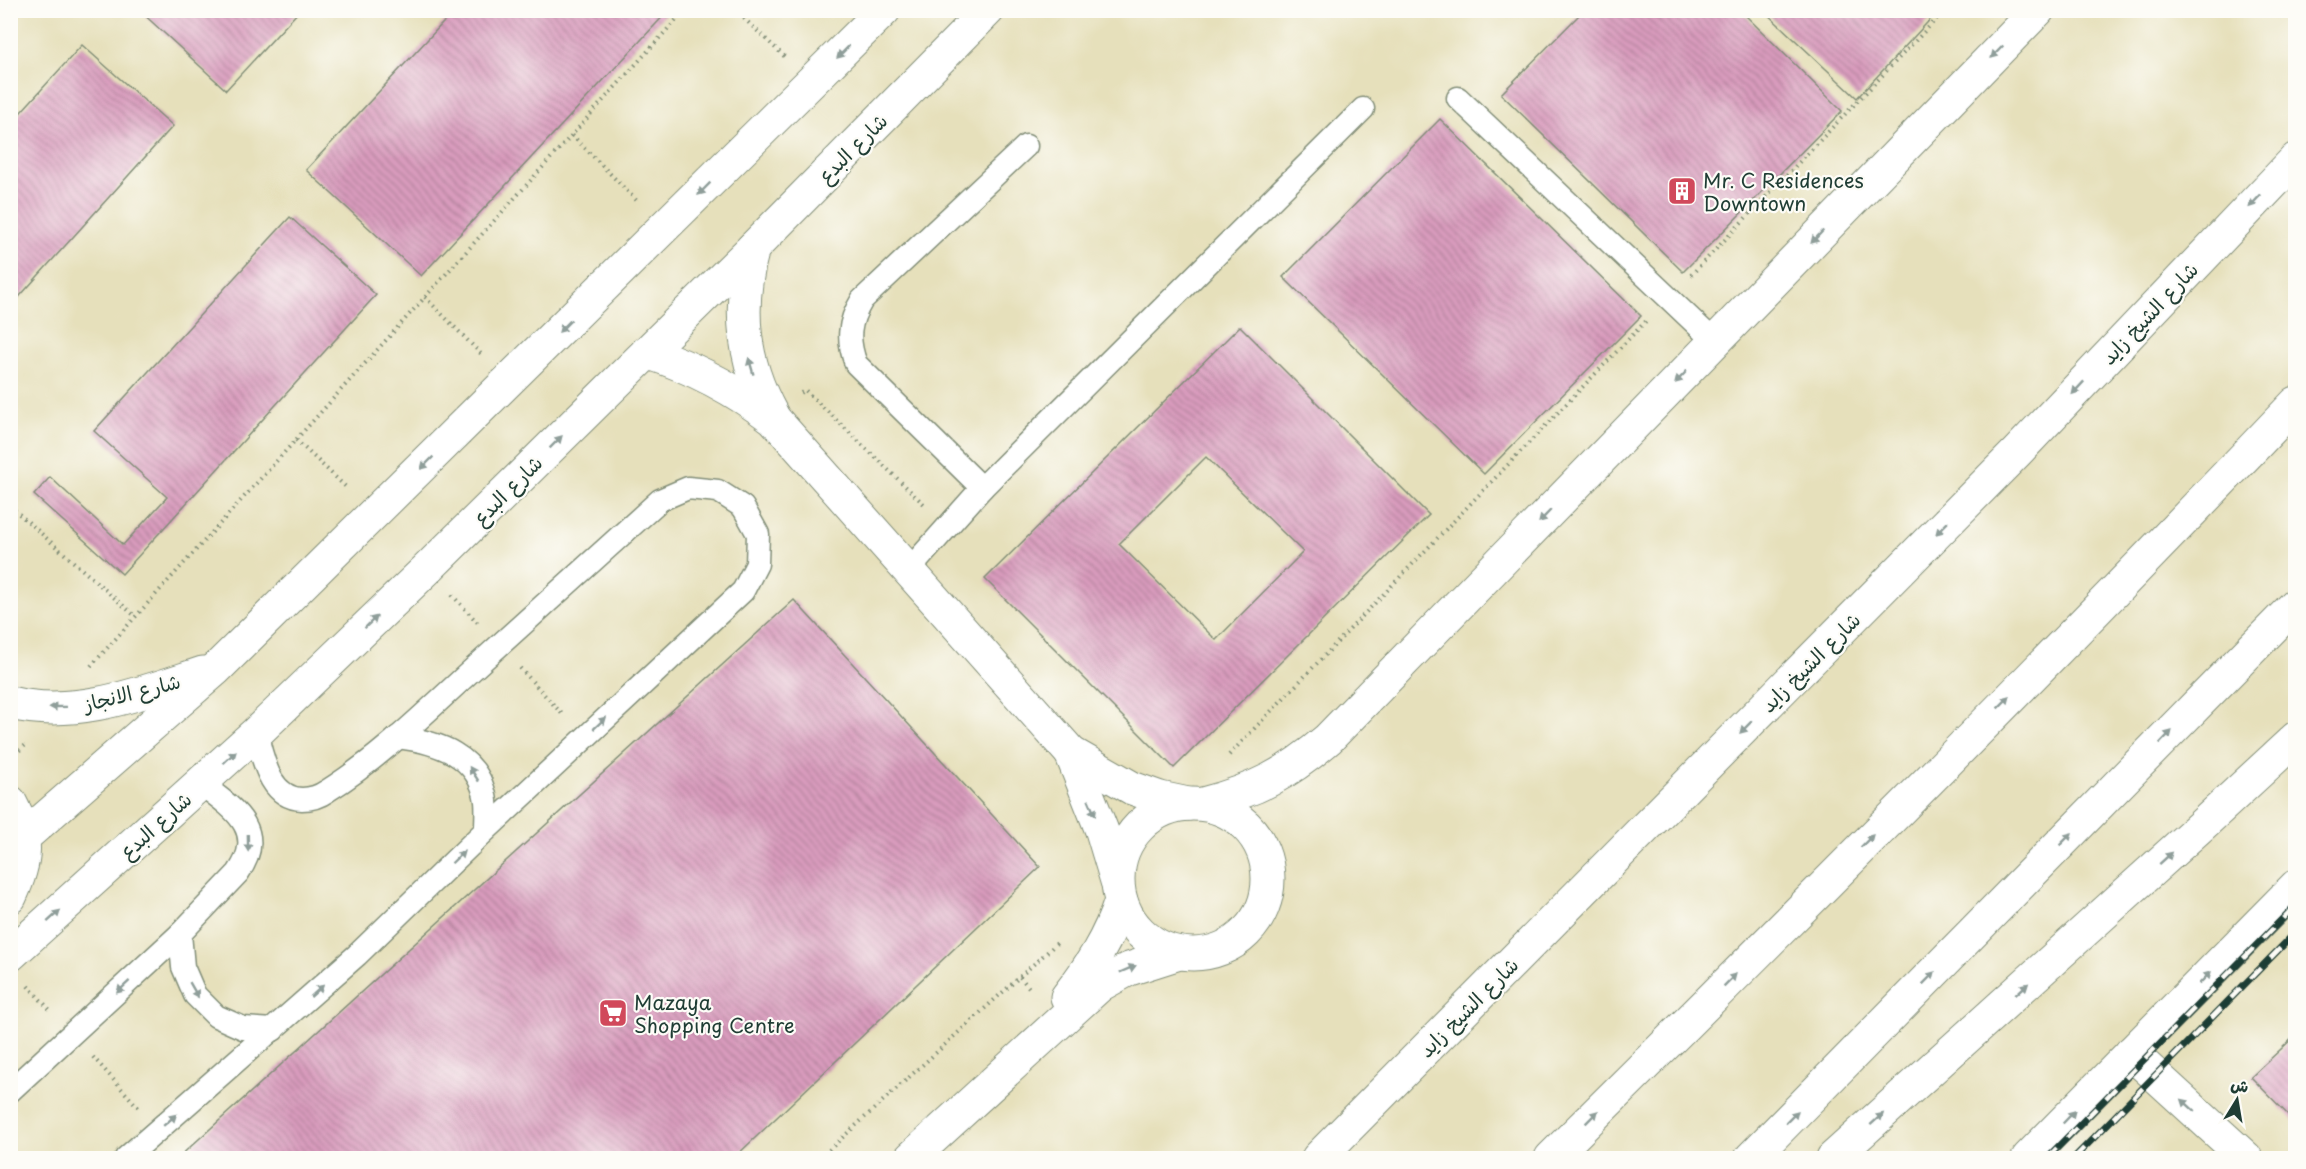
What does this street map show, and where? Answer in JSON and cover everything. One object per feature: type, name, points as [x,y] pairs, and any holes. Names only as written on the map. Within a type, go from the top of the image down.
[{"type":"main road","points":[[17,842],[216,669],[884,10]]},
{"type":"main road","name":"شارع البدع","points":[[10,955],[201,784],[428,569],[753,248],[988,10]]},
{"type":"main road","points":[[1035,1046],[1046,1025],[1097,956],[1111,929],[1119,891],[1119,862],[1126,843],[1137,828],[1152,815],[1169,807],[1238,795],[1270,781],[1300,763],[1328,739],[2038,10]]},
{"type":"main road","name":"شارع الشيخ زايد","points":[[1318,1158],[2017,452],[2295,159]]},
{"type":"main road","points":[[753,248],[746,273],[743,298],[746,349],[759,389],[774,419]]},
{"type":"main road","points":[[647,352],[682,364],[714,379],[746,397],[774,419],[1071,753],[1132,788],[1160,798],[1222,810],[1240,820],[1254,834],[1263,852],[1268,871],[1267,891],[1262,910],[1251,927],[1237,940],[1219,950],[1199,954],[1179,953],[1160,946],[1143,935],[1130,920],[1102,831],[1071,753]]},
{"type":"main road","points":[[1551,1158],[1708,1003],[2170,534],[2295,403]]},
{"type":"main road","points":[[1751,1158],[2295,604]]},
{"type":"main road","name":"شارع الانجاز","points":[[10,703],[53,707],[105,703],[216,669]]},
{"type":"main road","points":[[1833,1158],[2202,825],[2295,738]]},
{"type":"main road","points":[[10,802],[17,842],[23,856],[19,877],[10,897]]},
{"type":"main road","points":[[2028,1158],[2294,890]]},
{"type":"main road","points":[[911,1158],[1035,1046],[1087,995],[1114,976],[1144,963],[1179,953]]},
{"type":"main road","points":[[2131,1053],[2246,1158]]},
{"type":"lane","points":[[1458,98],[1715,342]]},
{"type":"lane","points":[[909,570],[982,488],[1363,109]]},
{"type":"lane","points":[[982,488],[856,364],[850,348],[849,331],[853,315],[862,300],[1026,146]]},
{"type":"lane","points":[[126,1158],[357,955],[486,830],[743,591],[758,564],[758,534],[743,507],[718,491],[688,488],[660,500],[398,737],[327,791],[314,798],[301,799],[286,795],[275,786],[268,774],[256,733]]},
{"type":"lane","points":[[398,737],[429,741],[456,753],[476,773],[486,800],[486,830]]},
{"type":"lane","points":[[10,1091],[180,934],[246,862],[250,848],[249,834],[240,816],[201,784]]},
{"type":"lane","points":[[180,934],[183,967],[195,995],[216,1016],[243,1028],[273,1030]]},
{"type":"path","points":[[53,707],[685,10]]},
{"type":"path","points":[[735,10],[812,82]]},
{"type":"path","points":[[1227,757],[1945,10]]},
{"type":"path","points":[[572,135],[664,228]]},
{"type":"path","points":[[425,297],[509,382]]},
{"type":"path","points":[[774,419],[805,390],[948,527]]},
{"type":"path","points":[[296,440],[375,514]]},
{"type":"path","points":[[10,506],[135,616]]},
{"type":"path","points":[[820,1158],[1062,938]]},
{"type":"building","points":[[139,10],[300,10],[226,90]]},
{"type":"building","points":[[455,10],[669,10],[421,276],[306,170]]},
{"type":"building","name":"Mr. C Residences Downtown","points":[[1584,10],[1740,10],[1842,111],[1683,272],[1501,94]]},
{"type":"building","points":[[1763,10],[1939,10],[1857,98]]},
{"type":"building","points":[[82,45],[173,126],[10,307],[10,124]]},
{"type":"building","points":[[1440,119],[1641,316],[1484,474],[1283,277]]},
{"type":"building","points":[[290,217],[376,295],[122,574],[34,495],[50,477],[123,545],[167,497],[94,431]]},
{"type":"building","points":[[1240,326],[1429,515],[1174,768],[985,579]],"holes":[[[1206,457],[1303,552],[1216,640],[1119,544]]]},
{"type":"building","name":"Mazaya Shopping Centre","points":[[794,600],[1040,867],[734,1158],[178,1158]]},
{"type":"building","points":[[2296,1035],[2296,1123],[2251,1077]]},
{"type":"railway","points":[[2047,1158],[2296,905]]},
{"type":"railway","points":[[2074,1158],[2296,932]]},
{"type":"place","name":"Mr. C Residences Downtown","points":[[1682,191]]},
{"type":"place","name":"Mazaya Shopping Centre","points":[[613,1013]]}]
